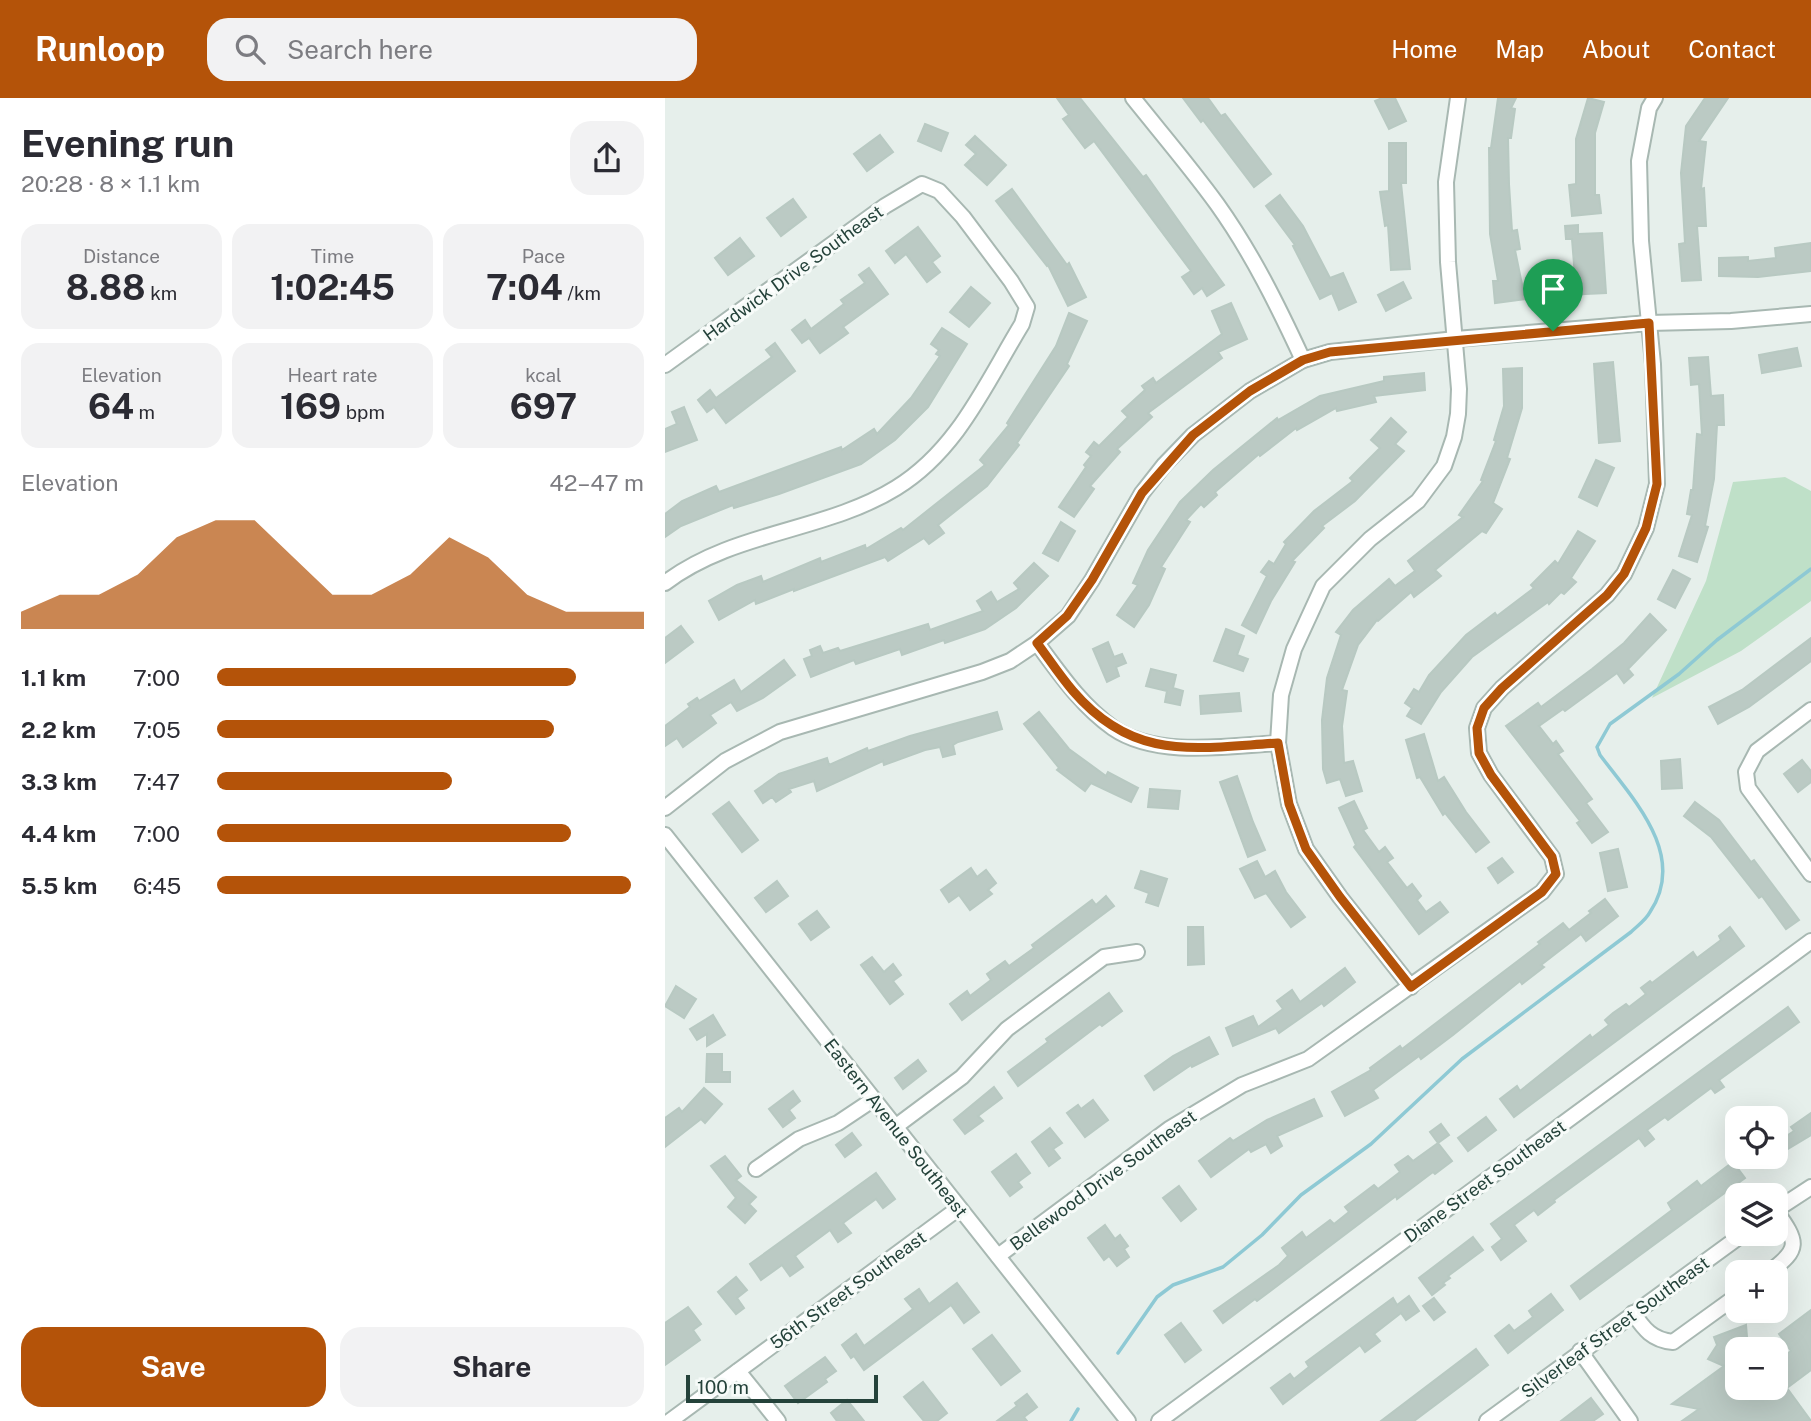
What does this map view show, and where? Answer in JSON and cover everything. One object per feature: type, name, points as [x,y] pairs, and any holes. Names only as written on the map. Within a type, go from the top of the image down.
[{"type":"street","points":[[1133,98],[1237,233],[1270,289],[1303,360]]},
{"type":"street","points":[[1411,987],[1306,849],[1289,804],[1278,743],[1281,695],[1294,649],[1323,586],[1370,539],[1418,501],[1444,466],[1454,437],[1458,414],[1456,339],[1448,262],[1446,182],[1458,98]]},
{"type":"street","points":[[1649,323],[1641,241],[1639,161],[1649,108],[1655,98]]},
{"type":"street","name":"Hardwick Drive Southeast","points":[[665,365],[885,206],[922,184],[939,191],[963,217],[1027,307],[1022,324],[952,439],[898,487],[859,506],[753,539],[677,573],[665,583]]},
{"type":"street","points":[[665,807],[725,761],[781,732],[982,672],[1010,661],[1037,643],[1067,616],[1092,580],[1142,493],[1164,465],[1193,435],[1250,391],[1303,360],[1330,352],[1456,339],[1649,323],[1731,321],[1811,314]]},
{"type":"street","name":"Bellewood Drive Southeast","points":[[998,1256],[1169,1129],[1242,1085],[1308,1059],[1542,892],[1556,874],[1552,857],[1479,753],[1477,728],[1484,708],[1502,688],[1607,595],[1624,574],[1646,528],[1657,484],[1649,323]]},
{"type":"street","points":[[1037,643],[1073,691],[1095,713],[1115,730],[1136,740],[1192,748],[1278,743]]},
{"type":"street","points":[[1811,710],[1757,751],[1746,772],[1748,788],[1811,874]]},
{"type":"street","name":"Eastern Avenue Southeast","points":[[665,835],[1128,1421]]},
{"type":"street","name":"Diane Street Southeast","points":[[1159,1421],[1811,942]]},
{"type":"street","points":[[895,1127],[962,1077],[1007,1029],[1104,957],[1137,951]]},
{"type":"street","points":[[756,1169],[799,1139],[838,1123],[874,1100]]},
{"type":"street","points":[[1788,1202],[1811,1186]]},
{"type":"street","name":"56th Street Southeast","points":[[670,1421],[959,1208]]},
{"type":"street","points":[[1787,1260],[1792,1251],[1791,1232],[1788,1228]]},
{"type":"street","name":"Silverleaf Street Southeast","points":[[1487,1421],[1726,1246]]},
{"type":"street","points":[[1633,1313],[1652,1337],[1673,1342],[1725,1304]]},
{"type":"street","points":[[1580,1351],[1630,1421]]},
{"type":"street","points":[[739,1371],[778,1421]]},
{"type":"green space","points":[[1785,477],[1811,491],[1811,601],[1741,651],[1652,698],[1706,581],[1733,482]]},
{"type":"building","points":[[1057,98],[1080,98],[1143,177],[1146,175],[1224,285],[1207,296],[1202,288],[1194,294],[1182,277],[1191,271],[1094,141],[1085,148],[1063,119],[1069,115]]},
{"type":"building","points":[[1183,98],[1208,98],[1221,116],[1225,114],[1271,174],[1254,187]]},
{"type":"building","points":[[1395,98],[1406,121],[1389,129],[1375,101]]},
{"type":"building","points":[[1498,98],[1516,98],[1511,108],[1515,109],[1511,138],[1508,138],[1509,184],[1512,231],[1517,230],[1520,249],[1515,250],[1525,299],[1495,303],[1493,281],[1498,281],[1490,234],[1489,148]]},
{"type":"building","points":[[1588,98],[1604,102],[1595,133],[1595,195],[1599,195],[1601,213],[1572,216],[1569,185],[1576,184],[1576,139]]},
{"type":"building","points":[[1705,98],[1728,98],[1699,141],[1706,142],[1701,189],[1704,188],[1706,226],[1697,226],[1701,280],[1682,281],[1679,244],[1685,243],[1681,173],[1686,126]]},
{"type":"building","points":[[925,124],[948,133],[941,151],[918,141]]},
{"type":"building","points":[[880,135],[893,152],[867,171],[854,154]]},
{"type":"building","points":[[975,136],[1006,165],[987,185],[965,165],[976,154],[966,145]]},
{"type":"building","points":[[1389,143],[1406,143],[1406,183],[1401,183],[1410,269],[1391,270],[1388,225],[1385,226],[1380,192],[1389,191]]},
{"type":"building","points":[[1012,189],[1067,265],[1069,263],[1086,297],[1068,306],[1048,265],[996,201]]},
{"type":"building","points":[[1280,195],[1303,226],[1330,278],[1343,273],[1356,302],[1339,310],[1332,293],[1320,299],[1293,246],[1295,245],[1266,206]]},
{"type":"building","points":[[793,199],[806,217],[781,236],[767,218]]},
{"type":"building","points":[[1578,225],[1578,234],[1602,233],[1606,293],[1565,295],[1564,277],[1575,277],[1572,239],[1566,239],[1565,226]]},
{"type":"building","points":[[918,227],[940,256],[932,262],[940,272],[927,282],[906,254],[895,263],[886,251]]},
{"type":"building","points":[[740,238],[754,256],[728,275],[715,258]]},
{"type":"building","points":[[1811,243],[1811,271],[1758,277],[1719,276],[1719,258],[1748,257],[1748,261],[1776,258],[1775,248]]},
{"type":"building","points":[[869,268],[888,294],[843,327],[848,333],[820,353],[809,338],[802,343],[792,330],[805,320],[811,329],[844,304],[841,300],[865,283],[859,275]]},
{"type":"building","points":[[1403,282],[1411,298],[1386,311],[1378,295]]},
{"type":"building","points":[[971,287],[990,303],[969,327],[950,312]]},
{"type":"building","points":[[1231,303],[1247,339],[1218,352],[1222,358],[1148,413],[1152,417],[1117,449],[1120,452],[1090,486],[1094,489],[1074,517],[1059,507],[1086,467],[1084,465],[1091,456],[1086,452],[1094,442],[1099,446],[1128,417],[1122,411],[1145,390],[1142,386],[1153,378],[1156,383],[1222,334],[1212,311]]},
{"type":"building","points":[[1069,313],[1087,321],[1067,364],[1069,366],[1017,443],[1019,445],[987,486],[938,525],[944,533],[929,544],[924,538],[888,561],[885,557],[756,604],[755,600],[719,620],[709,601],[737,585],[761,576],[763,582],[820,558],[821,562],[865,545],[866,549],[901,528],[903,530],[985,465],[980,460],[1009,425],[1007,423],[1056,346]]},
{"type":"building","points":[[942,328],[967,344],[928,407],[895,440],[861,464],[779,494],[734,508],[733,505],[681,526],[665,537],[665,514],[682,501],[716,486],[719,492],[841,447],[842,450],[874,429],[877,434],[911,398],[940,356],[936,354],[939,350],[931,344]]},
{"type":"building","points":[[775,343],[795,371],[726,423],[714,407],[707,412],[698,400],[710,390],[716,398],[772,357],[766,350]]},
{"type":"building","points":[[1797,348],[1801,366],[1762,373],[1759,355]]},
{"type":"building","points":[[1708,357],[1711,396],[1723,395],[1724,425],[1717,425],[1714,479],[1705,526],[1708,527],[1697,562],[1679,556],[1692,515],[1687,514],[1693,490],[1697,434],[1702,435],[1699,384],[1691,385],[1689,358]]},
{"type":"building","points":[[1613,362],[1620,441],[1599,443],[1594,364]]},
{"type":"building","points":[[1522,368],[1522,408],[1507,458],[1510,459],[1493,503],[1502,509],[1486,533],[1482,531],[1435,570],[1441,576],[1414,597],[1411,592],[1377,620],[1358,645],[1342,690],[1347,691],[1342,726],[1344,763],[1353,761],[1362,791],[1346,796],[1340,779],[1327,783],[1323,769],[1322,720],[1327,678],[1341,635],[1336,632],[1353,610],[1389,579],[1395,586],[1415,571],[1408,561],[1463,517],[1459,515],[1483,481],[1481,480],[1496,441],[1494,440],[1504,406],[1503,369]]},
{"type":"building","points":[[1424,373],[1425,390],[1374,396],[1376,402],[1337,411],[1336,408],[1297,430],[1296,428],[1260,456],[1259,454],[1215,492],[1217,495],[1204,507],[1201,504],[1186,520],[1190,522],[1161,567],[1165,569],[1149,605],[1134,627],[1117,615],[1138,585],[1133,583],[1148,550],[1180,502],[1213,470],[1277,418],[1278,420],[1320,396],[1384,381],[1384,377]]},
{"type":"building","points":[[684,407],[697,440],[665,452],[665,429],[677,424],[672,412]]},
{"type":"building","points":[[1391,418],[1406,432],[1395,444],[1404,451],[1355,501],[1322,526],[1324,528],[1292,561],[1295,562],[1271,601],[1256,633],[1242,625],[1267,576],[1261,572],[1269,561],[1274,564],[1286,544],[1284,542],[1314,511],[1353,481],[1350,478],[1380,448],[1371,440]]},
{"type":"building","points":[[1596,460],[1614,468],[1597,506],[1579,497]]},
{"type":"building","points":[[1061,522],[1075,531],[1058,561],[1043,553]]},
{"type":"building","points":[[1578,531],[1595,541],[1571,578],[1576,582],[1564,594],[1561,592],[1549,604],[1548,602],[1472,657],[1441,692],[1421,724],[1407,716],[1412,708],[1405,703],[1414,689],[1419,692],[1429,675],[1466,635],[1534,588],[1531,585],[1555,561],[1558,564]]},
{"type":"building","points":[[1034,563],[1048,576],[1016,608],[985,629],[902,655],[900,649],[856,664],[854,660],[811,677],[804,659],[812,656],[810,650],[820,646],[823,653],[838,648],[840,651],[928,624],[930,630],[983,611],[977,601],[991,592],[997,602],[1019,589],[1014,583]]},
{"type":"building","points":[[1673,570],[1690,579],[1675,608],[1658,599]]},
{"type":"building","points":[[1650,614],[1666,630],[1628,669],[1633,675],[1624,683],[1617,673],[1565,711],[1563,709],[1539,726],[1553,744],[1556,741],[1563,751],[1558,754],[1592,799],[1586,803],[1608,832],[1592,843],[1577,823],[1580,821],[1506,726],[1538,703],[1541,707],[1592,669],[1624,643]]},
{"type":"building","points":[[681,626],[693,642],[665,663],[665,638]]},
{"type":"building","points":[[1226,629],[1244,636],[1237,655],[1248,659],[1243,671],[1214,661]]},
{"type":"building","points":[[1811,638],[1811,661],[1749,707],[1718,724],[1709,707],[1742,690]]},
{"type":"building","points":[[1108,642],[1114,657],[1122,654],[1126,663],[1116,667],[1119,676],[1107,682],[1093,649]]},
{"type":"building","points":[[784,660],[795,675],[763,698],[737,711],[731,702],[710,715],[716,723],[683,747],[677,738],[665,746],[665,726],[690,707],[688,704],[697,698],[699,701],[734,680],[741,692]]},
{"type":"building","points":[[1151,669],[1176,675],[1173,688],[1183,691],[1180,705],[1165,702],[1167,691],[1146,686]]},
{"type":"building","points":[[1239,693],[1241,711],[1201,714],[1200,696]]},
{"type":"building","points":[[997,712],[1002,729],[958,742],[953,745],[955,754],[943,757],[940,747],[884,765],[883,761],[817,791],[814,781],[789,789],[791,792],[776,802],[772,797],[763,803],[755,791],[779,774],[827,758],[829,765],[867,748],[868,751],[910,736]]},
{"type":"building","points":[[1039,712],[1069,749],[1106,776],[1108,772],[1138,788],[1131,802],[1091,783],[1085,791],[1057,770],[1059,768],[1024,724]]},
{"type":"building","points":[[1424,734],[1438,781],[1444,777],[1489,842],[1476,852],[1445,813],[1443,815],[1420,777],[1417,778],[1406,740]]},
{"type":"building","points":[[1680,759],[1682,788],[1662,789],[1661,761]]},
{"type":"building","points":[[1802,760],[1811,771],[1811,782],[1798,792],[1784,774]]},
{"type":"building","points":[[1237,776],[1265,850],[1248,857],[1220,782]]},
{"type":"building","points":[[1150,789],[1180,791],[1178,809],[1148,807]]},
{"type":"building","points":[[1354,801],[1367,828],[1363,830],[1379,852],[1385,847],[1393,858],[1387,862],[1407,888],[1412,884],[1421,896],[1417,900],[1426,912],[1440,902],[1448,912],[1419,934],[1354,847],[1356,845],[1339,808]]},
{"type":"building","points":[[729,802],[758,840],[742,852],[713,814]]},
{"type":"building","points":[[1695,802],[1719,820],[1751,862],[1754,860],[1799,920],[1786,929],[1762,896],[1759,898],[1711,837],[1684,816]]},
{"type":"building","points":[[1618,849],[1627,887],[1608,891],[1600,853]]},
{"type":"building","points":[[1502,858],[1513,872],[1498,883],[1488,868]]},
{"type":"building","points":[[1257,861],[1265,877],[1275,871],[1286,892],[1305,917],[1291,927],[1266,893],[1255,898],[1240,869]]},
{"type":"building","points":[[971,868],[977,877],[986,870],[996,883],[988,890],[992,894],[970,910],[959,895],[949,902],[941,890]]},
{"type":"building","points":[[1141,871],[1167,879],[1158,906],[1146,902],[1149,893],[1135,888]]},
{"type":"building","points":[[777,881],[788,896],[766,912],[755,898]]},
{"type":"building","points":[[1106,896],[1114,906],[962,1020],[950,1004],[967,991],[970,996],[991,980],[987,974],[1005,961],[1009,966],[1034,948],[1032,945],[1092,900],[1096,905]]},
{"type":"building","points":[[1605,899],[1618,916],[1586,941],[1581,934],[1541,965],[1544,967],[1522,984],[1520,981],[1421,1059],[1419,1056],[1373,1090],[1378,1098],[1345,1116],[1332,1092],[1371,1070],[1370,1068],[1400,1046],[1402,1049],[1540,944],[1538,942],[1563,923],[1569,930]]},
{"type":"building","points":[[817,911],[829,927],[811,940],[799,924]]},
{"type":"building","points":[[1188,927],[1203,927],[1204,964],[1188,965]]},
{"type":"building","points":[[1730,927],[1744,946],[1514,1117],[1500,1099],[1517,1086],[1520,1091],[1590,1035],[1592,1038],[1609,1025],[1605,1020],[1613,1013],[1626,1004],[1629,1007],[1646,994],[1641,988],[1650,981],[1652,983],[1693,952],[1697,958],[1721,940],[1719,936]]},
{"type":"building","points":[[872,957],[884,972],[893,964],[901,975],[893,981],[903,994],[890,1004],[861,965]]},
{"type":"building","points":[[1345,968],[1355,982],[1324,1006],[1322,1003],[1279,1033],[1276,1028],[1233,1046],[1226,1028],[1253,1016],[1258,1027],[1283,1009],[1277,1001],[1292,990],[1300,1002]]},
{"type":"building","points":[[676,986],[696,999],[684,1018],[665,1006]]},
{"type":"building","points":[[1109,993],[1122,1011],[1102,1026],[1100,1024],[1018,1086],[1008,1072],[1048,1042],[1046,1039]]},
{"type":"building","points":[[1788,1007],[1799,1022],[1719,1080],[1724,1087],[1715,1093],[1711,1088],[1668,1120],[1665,1117],[1647,1130],[1654,1139],[1645,1146],[1639,1138],[1554,1200],[1555,1202],[1538,1215],[1534,1210],[1514,1225],[1526,1241],[1501,1260],[1492,1247],[1502,1239],[1491,1224]]},
{"type":"building","points":[[713,1015],[725,1035],[707,1046],[707,1034],[697,1040],[690,1029]]},
{"type":"building","points":[[1209,1037],[1218,1054],[1192,1067],[1191,1065],[1154,1090],[1145,1076],[1173,1056]]},
{"type":"building","points":[[707,1054],[722,1054],[722,1072],[730,1072],[730,1082],[706,1082]]},
{"type":"building","points":[[918,1060],[926,1071],[903,1089],[895,1078]]},
{"type":"building","points":[[994,1087],[1002,1098],[978,1116],[983,1121],[965,1134],[954,1120]]},
{"type":"building","points":[[704,1088],[722,1104],[705,1123],[701,1119],[665,1147],[665,1118],[679,1108],[682,1112]]},
{"type":"building","points":[[793,1091],[800,1101],[789,1110],[795,1118],[783,1127],[769,1109]]},
{"type":"building","points":[[1314,1099],[1322,1116],[1277,1136],[1282,1146],[1271,1153],[1266,1144],[1251,1152],[1249,1149],[1211,1177],[1199,1161],[1230,1138],[1233,1141],[1267,1120]]},
{"type":"building","points":[[1093,1100],[1108,1120],[1085,1137],[1067,1113],[1078,1105],[1081,1109]]},
{"type":"building","points":[[1811,1113],[1811,1135],[1788,1149],[1788,1135],[1794,1131],[1791,1127]]},
{"type":"building","points":[[1486,1117],[1496,1130],[1468,1151],[1458,1138]]},
{"type":"building","points":[[1441,1124],[1449,1135],[1438,1143],[1430,1132]]},
{"type":"building","points":[[1050,1128],[1062,1143],[1053,1149],[1060,1158],[1049,1166],[1032,1142]]},
{"type":"building","points":[[852,1133],[861,1145],[845,1157],[836,1145]]},
{"type":"building","points":[[1438,1143],[1452,1161],[1397,1199],[1396,1196],[1257,1301],[1255,1299],[1223,1323],[1214,1311],[1279,1265],[1288,1256],[1282,1248],[1302,1232],[1306,1238],[1330,1220],[1334,1224],[1349,1212],[1345,1207],[1374,1185],[1378,1189],[1400,1172],[1395,1165],[1408,1156],[1413,1161]]},
{"type":"building","points":[[1016,1154],[1030,1173],[1018,1182],[1022,1187],[1010,1196],[992,1172]]},
{"type":"building","points":[[725,1156],[741,1176],[736,1180],[756,1197],[749,1204],[756,1211],[745,1223],[728,1207],[736,1198],[711,1166]]},
{"type":"building","points":[[1725,1168],[1738,1169],[1745,1178],[1738,1183],[1725,1183],[1725,1193],[1580,1299],[1571,1286],[1672,1210],[1668,1203],[1697,1181],[1701,1186]]},
{"type":"building","points":[[876,1173],[895,1199],[883,1208],[876,1199],[843,1223],[851,1233],[838,1242],[830,1230],[795,1256],[803,1267],[790,1276],[782,1265],[761,1280],[750,1264]]},
{"type":"building","points":[[1179,1186],[1196,1209],[1181,1221],[1163,1198]]},
{"type":"building","points":[[1105,1225],[1115,1239],[1120,1235],[1128,1246],[1124,1249],[1129,1257],[1117,1266],[1109,1256],[1104,1260],[1088,1238]]},
{"type":"building","points":[[1473,1237],[1483,1250],[1448,1276],[1450,1278],[1443,1283],[1445,1285],[1432,1295],[1419,1278]]},
{"type":"building","points":[[736,1277],[747,1290],[737,1298],[744,1308],[736,1314],[718,1292]]},
{"type":"building","points":[[957,1283],[979,1312],[964,1323],[951,1305],[864,1370],[842,1345],[856,1334],[864,1346],[913,1309],[905,1299],[919,1289],[929,1304]]},
{"type":"building","points":[[1551,1294],[1563,1310],[1508,1353],[1495,1336],[1509,1325],[1514,1331],[1533,1317],[1529,1311]]},
{"type":"building","points":[[1409,1296],[1419,1311],[1406,1320],[1401,1313],[1374,1334],[1380,1341],[1365,1352],[1360,1345],[1283,1404],[1271,1388],[1290,1374],[1294,1379],[1309,1367],[1306,1362],[1393,1298],[1397,1305]]},
{"type":"building","points":[[1434,1298],[1445,1312],[1434,1320],[1423,1306]]},
{"type":"building","points":[[688,1307],[701,1324],[693,1330],[700,1340],[665,1365],[665,1323]]},
{"type":"building","points":[[1811,1310],[1811,1370],[1788,1387],[1788,1353],[1791,1351],[1788,1337],[1781,1337],[1779,1334]]},
{"type":"building","points":[[1181,1323],[1201,1350],[1185,1362],[1165,1335]]},
{"type":"building","points":[[1746,1325],[1747,1337],[1725,1337],[1725,1400],[1788,1400],[1788,1389],[1811,1421],[1682,1421],[1699,1409],[1672,1404],[1724,1366],[1708,1359],[1717,1345],[1714,1337]]},
{"type":"building","points":[[992,1335],[1020,1371],[1001,1385],[973,1349]]},
{"type":"building","points":[[1476,1349],[1488,1365],[1466,1382],[1414,1421],[1381,1421]]},
{"type":"building","points":[[825,1357],[836,1371],[825,1379],[827,1382],[798,1403],[785,1386]]},
{"type":"building","points":[[923,1382],[947,1413],[937,1421],[924,1421],[904,1397]]},
{"type":"building","points":[[1027,1394],[1037,1407],[1024,1417],[1027,1421],[997,1421],[1017,1406],[1015,1403]]},
{"type":"building","points":[[1591,1398],[1603,1414],[1593,1421],[1561,1421]]},
{"type":"building","points":[[847,1400],[864,1421],[837,1421],[831,1413]]},
{"type":"waterway","points":[[1118,1353],[1157,1297],[1173,1285],[1223,1267],[1262,1235],[1301,1195],[1371,1144],[1462,1059],[1646,918],[1660,891],[1663,870],[1660,849],[1640,809],[1597,747],[1610,724],[1679,674],[1717,640],[1811,569]]},
{"type":"waterway","points":[[1071,1421],[1078,1409]]},
{"type":"route","points":[[1649,323],[1657,484],[1646,528],[1624,574],[1585,617],[1502,688],[1484,708],[1477,728],[1479,753],[1491,775],[1552,857],[1556,874],[1542,892],[1411,987],[1306,849],[1289,804],[1278,743],[1192,748],[1136,740],[1115,730],[1095,713],[1073,691],[1037,643],[1067,616],[1092,580],[1142,493],[1164,465],[1193,435],[1250,391],[1303,360],[1330,352],[1553,331],[1649,323]]}]
